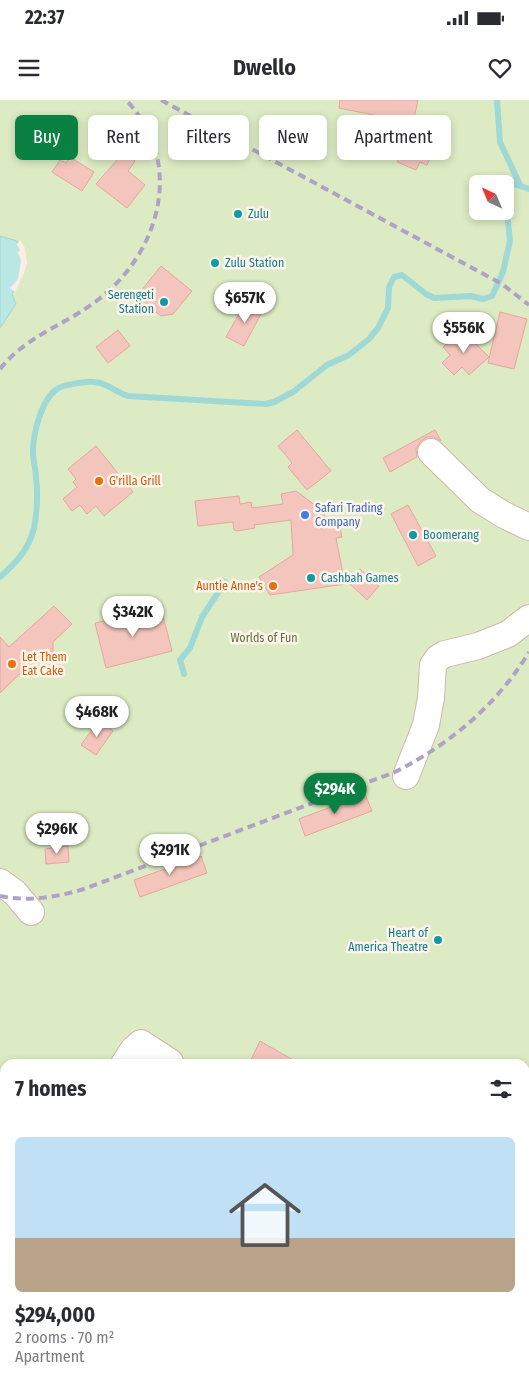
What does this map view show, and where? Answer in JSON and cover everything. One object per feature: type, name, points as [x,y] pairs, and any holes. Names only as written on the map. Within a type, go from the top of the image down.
[{"type":"street","points":[[431,452],[480,500],[504,515],[529,527]]},
{"type":"street","points":[[406,776],[426,725],[435,661],[445,654],[478,646],[508,634],[529,618]]},
{"type":"street","points":[[0,882],[15,893],[31,912]]},
{"type":"street","points":[[127,1059],[141,1043],[165,1059]]},
{"type":"green space","name":"Worlds of Fun","points":[[0,100],[529,100],[529,1059],[0,1059]]},
{"type":"water","points":[[0,236],[17,241],[24,255],[19,279],[12,294],[16,304],[0,328]]},
{"type":"pier","points":[[20,240],[25,248],[27,263],[15,292],[10,288],[18,279],[21,261],[17,244]]},
{"type":"building","points":[[340,100],[418,100],[415,115],[374,115],[339,108]]},
{"type":"building","points":[[60,160],[66,163],[68,160],[75,160],[94,172],[82,191],[52,172]]},
{"type":"building","points":[[117,160],[134,160],[135,161],[128,171],[145,185],[127,208],[96,184]]},
{"type":"building","points":[[398,160],[429,160],[427,165],[420,162],[416,170],[397,162]]},
{"type":"building","name":"Serengeti Station","points":[[161,266],[192,291],[173,314],[161,316],[137,296]]},
{"type":"building","points":[[246,301],[263,310],[244,346],[226,337]]},
{"type":"building","points":[[500,312],[527,319],[514,369],[488,363]]},
{"type":"building","points":[[118,330],[130,346],[108,363],[96,347]]},
{"type":"building","points":[[462,330],[489,357],[469,375],[462,367],[454,375],[442,363],[450,355],[443,347]]},
{"type":"building","points":[[297,430],[331,471],[307,490],[288,467],[292,463],[278,446]]},
{"type":"building","points":[[435,430],[441,441],[434,437],[427,437],[421,441],[416,449],[417,457],[390,472],[383,458]]},
{"type":"building","name":"G'rilla Grill","points":[[96,446],[133,492],[104,516],[96,506],[87,514],[80,505],[72,511],[63,499],[77,487],[73,482],[76,479],[68,469]]},
{"type":"building","points":[[296,491],[324,512],[325,522],[338,520],[342,537],[336,538],[345,584],[270,595],[259,577],[293,555],[291,520],[254,525],[255,528],[237,531],[234,530],[233,522],[198,526],[195,501],[239,496],[240,504],[251,502],[252,508],[283,504],[281,494]]},
{"type":"building","name":"Boomerang","points":[[408,505],[436,556],[418,566],[391,514]]},
{"type":"building","points":[[360,569],[379,586],[367,600],[348,582]]},
{"type":"building","points":[[54,606],[72,624],[53,642],[53,652],[37,651],[22,666],[25,669],[0,693],[0,637],[9,647]]},
{"type":"building","points":[[161,608],[172,651],[106,668],[95,623]]},
{"type":"building","points":[[99,720],[113,731],[96,755],[81,745]]},
{"type":"building","points":[[365,794],[372,811],[305,836],[299,819]]},
{"type":"building","points":[[68,846],[69,862],[46,864],[45,849]]},
{"type":"building","points":[[201,856],[207,873],[140,897],[134,880]]},
{"type":"building","points":[[260,1041],[291,1059],[251,1059]]},
{"type":"waterway","points":[[497,100],[500,142],[520,185]]},
{"type":"waterway","points":[[514,184],[529,189]]},
{"type":"waterway","points":[[0,577],[21,555],[32,536],[37,503],[33,452],[34,436],[42,409],[51,394],[57,389],[74,384],[98,382],[128,396],[266,404],[274,402],[293,392],[327,365],[349,355],[369,339],[378,328],[388,308],[389,287],[394,277],[402,275],[434,298],[471,296],[483,299],[492,296],[503,272],[510,241],[508,220]]},
{"type":"waterway","points":[[184,674],[180,660],[190,648],[202,617],[225,582]]},
{"type":"railway","points":[[0,369],[22,347],[99,299],[120,279],[138,256],[150,231],[158,204],[160,177],[155,150],[144,124],[126,100]]},
{"type":"railway","points":[[161,100],[502,284],[529,305]]},
{"type":"railway","points":[[0,896],[32,899],[84,889],[395,772],[435,749],[471,721],[502,689],[529,652]]},
{"type":"place","name":"Zulu","points":[[238,214]]},
{"type":"place","name":"Zulu Station","points":[[215,263]]},
{"type":"place","name":"Serengeti Station","points":[[164,302]]},
{"type":"place","name":"G'rilla Grill","points":[[99,481]]},
{"type":"place","name":"Safari Trading Company","points":[[305,515]]},
{"type":"place","name":"Boomerang","points":[[413,535]]},
{"type":"place","name":"Cashbah Games","points":[[311,578]]},
{"type":"place","name":"Auntie Anne's","points":[[273,586]]},
{"type":"place","name":"Let Them Eat Cake","points":[[12,664]]},
{"type":"place","name":"Heart of America Theatre","points":[[438,940]]}]
